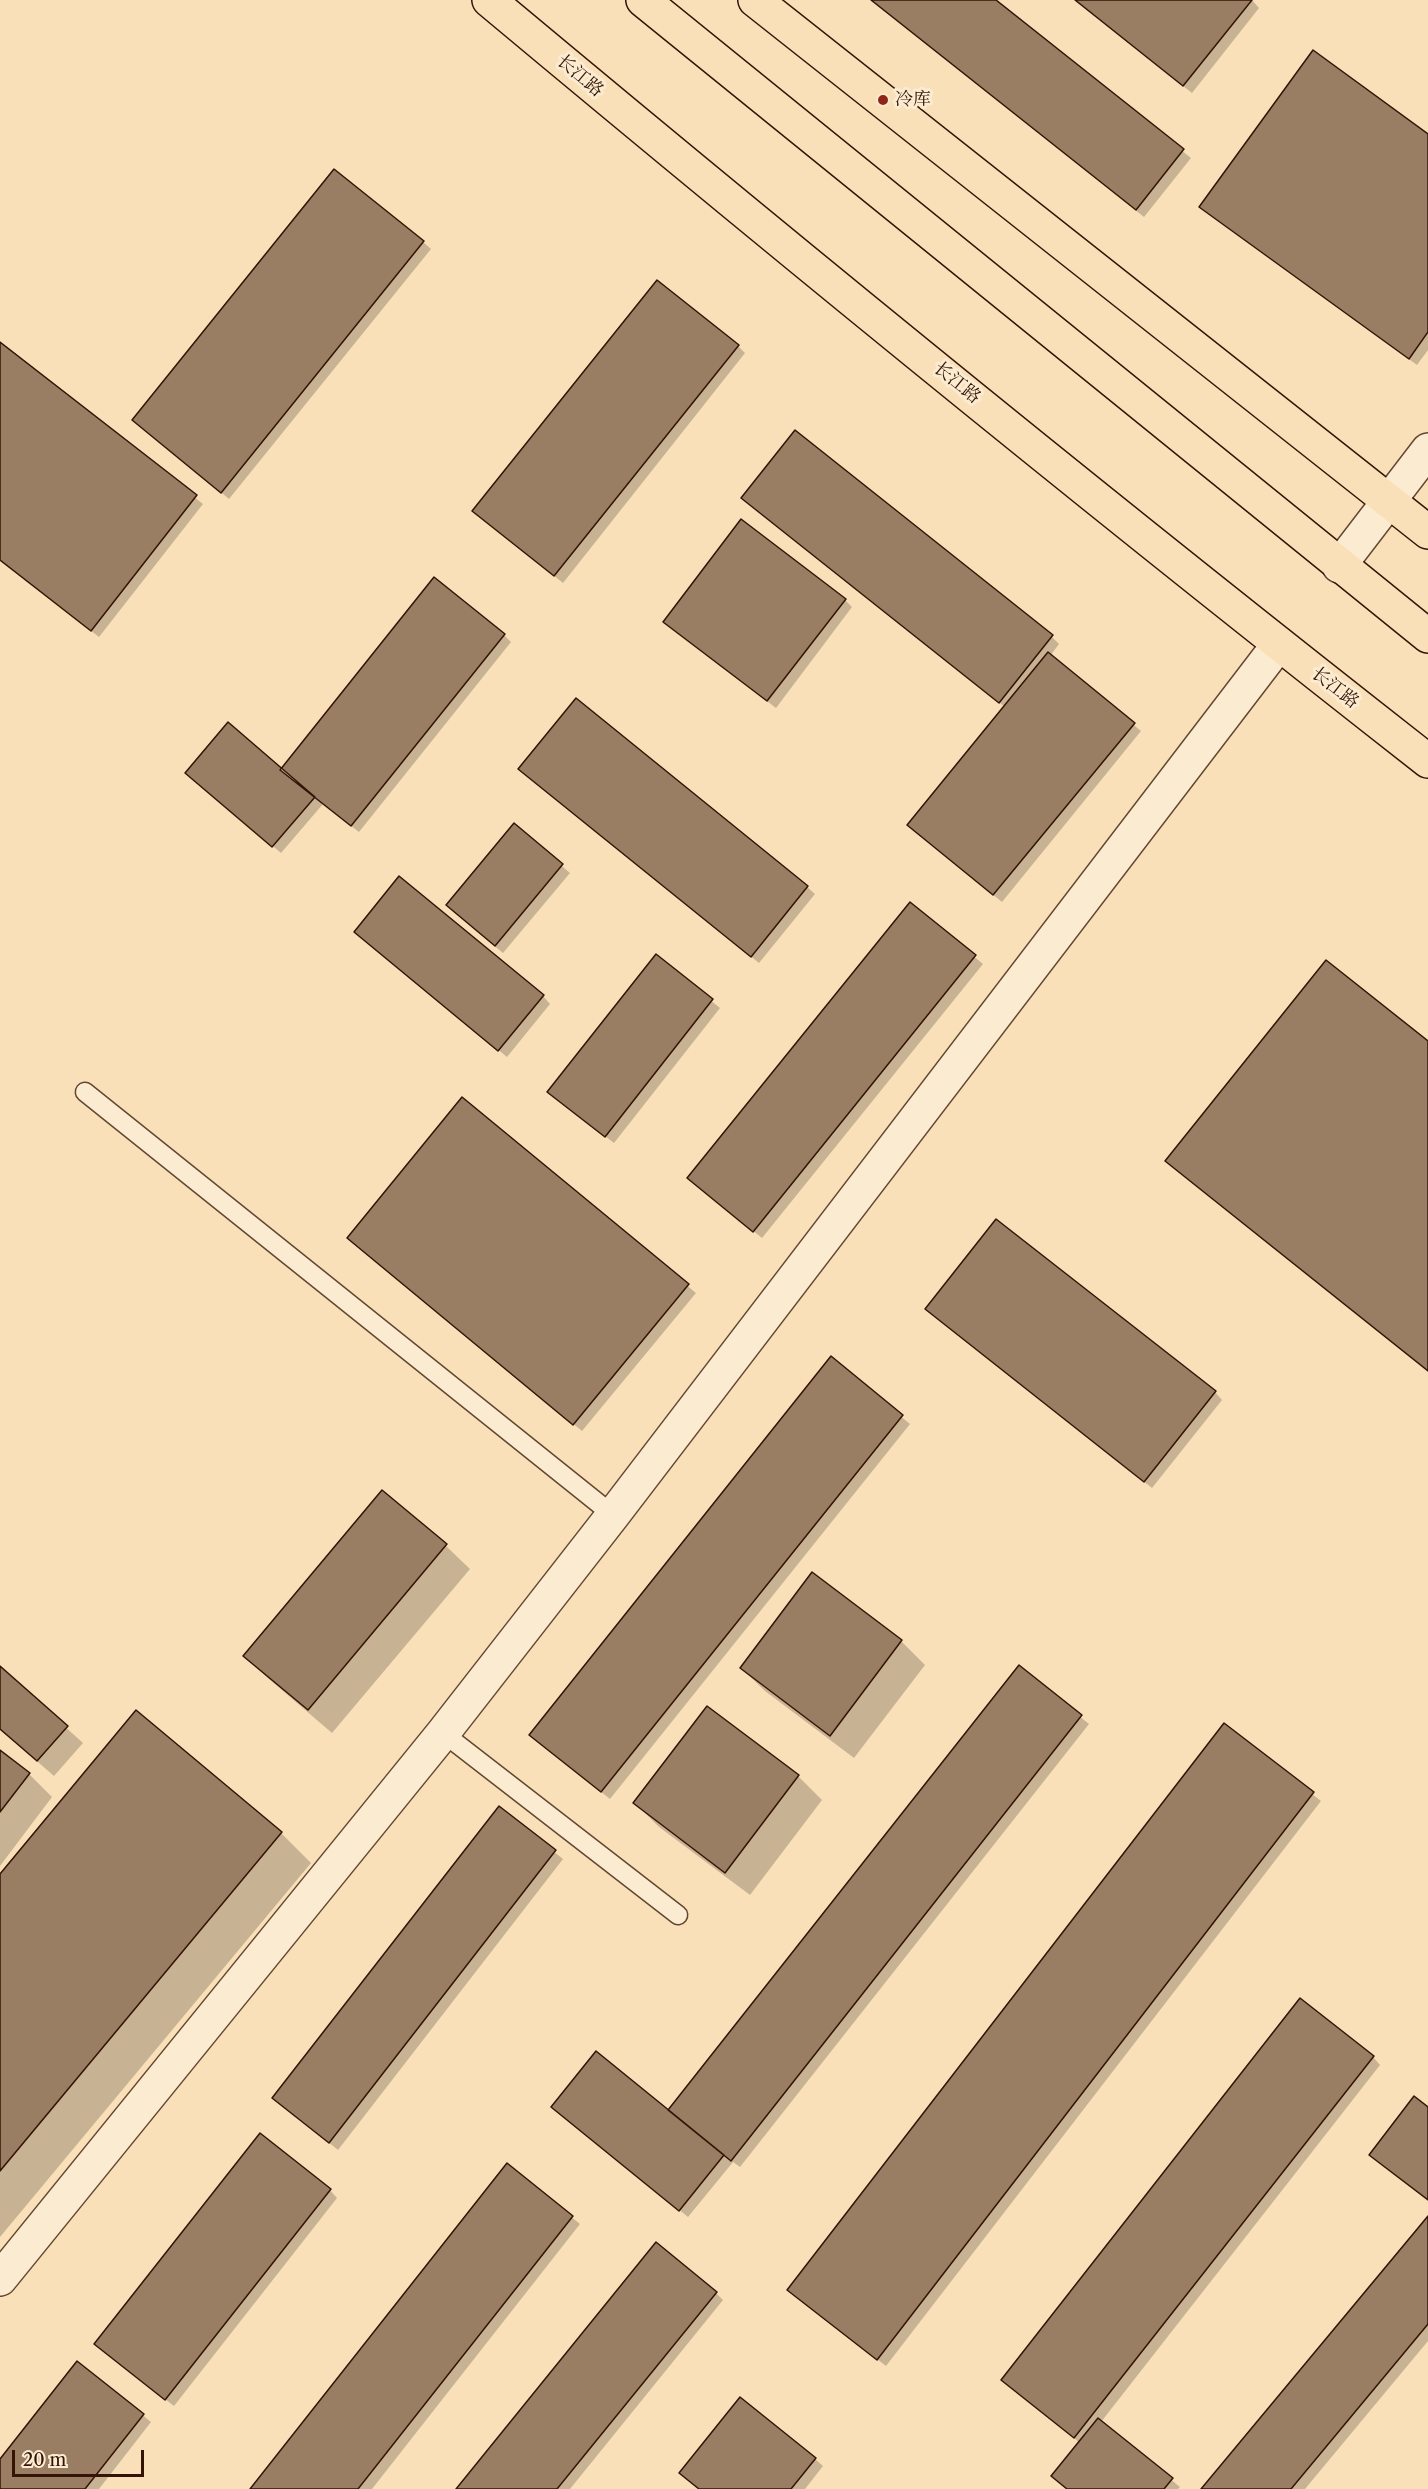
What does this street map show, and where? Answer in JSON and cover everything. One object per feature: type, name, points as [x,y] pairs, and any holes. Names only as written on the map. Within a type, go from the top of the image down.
[{"type":"main road","name":"长江路","points":[[489,0],[676,156],[1279,644],[1428,761]]},
{"type":"main road","points":[[643,0],[1428,636]]},
{"type":"main road","points":[[755,0],[1428,532]]},
{"type":"street","points":[[1339,566],[1428,450]]},
{"type":"street","points":[[0,2279],[442,1733],[613,1515],[1279,644]]},
{"type":"lane","points":[[85,1092],[613,1515]]},
{"type":"lane","points":[[442,1733],[678,1915]]},
{"type":"building","points":[[871,0],[996,0],[1184,149],[1136,210]]},
{"type":"building","points":[[1075,0],[1252,0],[1183,86]]},
{"type":"building","points":[[1313,50],[1428,134],[1428,332],[1409,359],[1199,207]]},
{"type":"building","points":[[334,169],[424,241],[221,493],[132,420]]},
{"type":"building","points":[[657,280],[739,345],[554,576],[472,511]]},
{"type":"building","points":[[0,342],[197,495],[91,631],[0,560]]},
{"type":"building","points":[[795,430],[1053,635],[999,703],[741,498]]},
{"type":"building","points":[[741,519],[846,599],[767,701],[663,622]]},
{"type":"building","points":[[434,577],[505,634],[351,826],[280,770]]},
{"type":"building","points":[[1048,652],[1135,723],[993,895],[907,825]]},
{"type":"building","points":[[576,698],[808,886],[751,957],[518,769]]},
{"type":"building","points":[[228,722],[315,797],[272,847],[185,773]]},
{"type":"building","points":[[514,823],[563,864],[495,946],[446,905]]},
{"type":"building","points":[[399,876],[544,995],[498,1051],[354,932]]},
{"type":"building","points":[[910,902],[976,955],[753,1232],[687,1178]]},
{"type":"building","points":[[656,954],[713,999],[605,1137],[547,1092]]},
{"type":"building","points":[[1326,960],[1428,1041],[1428,1371],[1165,1161]]},
{"type":"building","points":[[462,1097],[689,1284],[573,1425],[347,1238]]},
{"type":"building","points":[[996,1219],[1216,1391],[1144,1482],[925,1309]]},
{"type":"building","points":[[831,1356],[903,1415],[601,1792],[529,1735]]},
{"type":"building","points":[[382,1490],[447,1544],[308,1710],[243,1656]]},
{"type":"building","points":[[812,1572],[902,1640],[830,1736],[740,1668]]},
{"type":"building","points":[[1019,1665],[1082,1715],[731,2161],[668,2110]]},
{"type":"building","points":[[0,1666],[68,1726],[37,1761],[0,1729]]},
{"type":"building","points":[[707,1706],[799,1775],[725,1873],[633,1803]]},
{"type":"building","points":[[136,1710],[282,1832],[0,2171],[0,1874]]},
{"type":"building","points":[[1224,1723],[1314,1792],[877,2360],[787,2290]]},
{"type":"building","points":[[0,1750],[30,1773],[0,1812]]},
{"type":"building","points":[[499,1806],[556,1850],[329,2143],[272,2098]]},
{"type":"building","points":[[1300,1998],[1374,2056],[1074,2438],[1001,2380]]},
{"type":"building","points":[[596,2051],[724,2155],[679,2211],[551,2107]]},
{"type":"building","points":[[1414,2096],[1428,2107],[1428,2200],[1369,2155]]},
{"type":"building","points":[[260,2133],[331,2189],[165,2400],[94,2344]]},
{"type":"building","points":[[507,2163],[573,2216],[358,2489],[250,2489]]},
{"type":"building","points":[[1428,2216],[1428,2324],[1291,2489],[1201,2489]]},
{"type":"building","points":[[656,2242],[717,2292],[557,2489],[456,2489]]},
{"type":"building","points":[[77,2361],[144,2414],[85,2489],[0,2489],[0,2459]]},
{"type":"building","points":[[740,2397],[816,2458],[791,2489],[699,2489],[679,2473]]},
{"type":"building","points":[[1098,2418],[1173,2478],[1164,2489],[1067,2489],[1051,2476]]},
{"type":"place","name":"冷库","points":[[883,100]]}]
